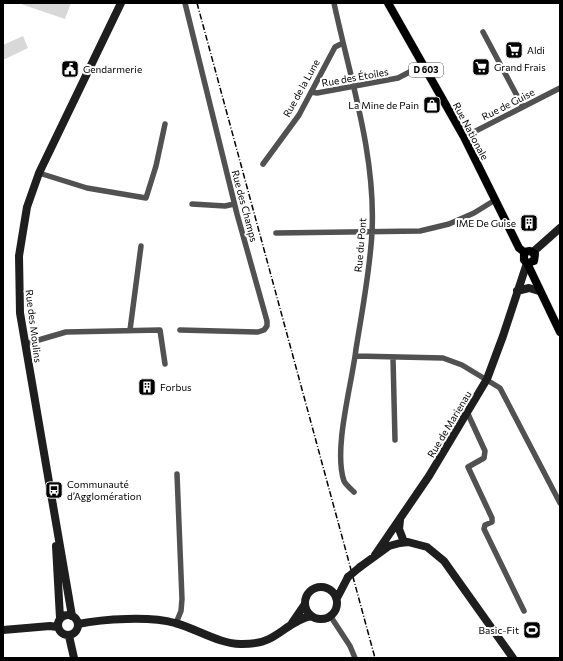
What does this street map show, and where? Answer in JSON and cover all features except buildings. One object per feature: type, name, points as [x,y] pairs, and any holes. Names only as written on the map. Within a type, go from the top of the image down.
[{"type":"main road","name":"Rue des Moulins","points":[[72,616],[25,344],[19,300],[19,256],[28,207],[39,173],[121,3]]},
{"type":"main road","name":"Rue Nationale","points":[[388,3],[464,137],[519,248],[529,252],[523,257],[530,262]]},
{"type":"main road","points":[[529,252],[560,228]]},
{"type":"main road","points":[[530,262],[534,280],[560,332]]},
{"type":"main road","name":"Rue de Marienau","points":[[375,555],[468,414],[487,379],[518,291],[530,262]]},
{"type":"main road","points":[[518,291],[528,288],[539,291]]},
{"type":"main road","points":[[400,519],[399,530],[404,542]]},
{"type":"main road","name":"Rue des Moulins","points":[[56,528],[60,618]]},
{"type":"main road","points":[[328,588],[348,577],[360,566],[389,546],[404,542],[427,548],[444,561],[512,658]]},
{"type":"main road","points":[[305,604],[308,613],[311,616],[321,620],[331,617],[337,609],[337,598],[348,577]]},
{"type":"main road","points":[[290,626],[305,604],[308,594],[312,590],[322,587],[328,588],[337,598]]},
{"type":"main road","points":[[57,628],[60,618],[66,615],[72,616],[78,624],[77,630],[69,636]]},
{"type":"main road","points":[[78,624],[98,621],[161,620],[176,623],[227,642],[240,644],[267,640],[305,617],[311,616]]},
{"type":"main road","points":[[3,630],[50,626],[57,628],[63,634],[69,636]]},
{"type":"main road","points":[[69,636],[74,658]]},
{"type":"street","name":"Rue des Champs","points":[[180,330],[258,332],[264,330],[267,326],[234,204],[185,3]]},
{"type":"street","name":"Rue du Pont","points":[[334,3],[354,86],[368,161],[372,232],[356,356],[340,451],[344,482],[354,492]]},
{"type":"street","points":[[483,32],[523,107]]},
{"type":"street","name":"Rue de la Lune","points":[[263,164],[299,115],[335,46],[343,43]]},
{"type":"street","name":"Rue des Étoiles","points":[[311,92],[317,93],[398,78],[423,65]]},
{"type":"street","name":"Rue de Guise","points":[[464,137],[560,88]]},
{"type":"street","points":[[39,173],[87,188],[146,198],[156,166],[165,124]]},
{"type":"street","points":[[276,233],[420,231],[449,224],[474,213],[495,200]]},
{"type":"street","name":"Rue des Champs","points":[[192,204],[225,206],[234,204]]},
{"type":"street","points":[[130,330],[140,246]]},
{"type":"street","points":[[25,344],[66,332],[160,330],[165,364]]},
{"type":"street","points":[[356,356],[443,358],[462,365],[500,388],[560,503]]},
{"type":"street","points":[[393,358],[395,440]]},
{"type":"street","points":[[468,414],[485,451],[484,458],[468,467],[492,518],[492,522],[485,525],[484,529],[524,611]]},
{"type":"street","points":[[176,623],[181,611],[182,599],[177,474]]},
{"type":"street","points":[[331,617],[350,646],[355,658]]},
{"type":"shaded area","points":[[18,3],[71,3],[65,19]]},
{"type":"shaded area","points":[[23,36],[28,48],[3,60],[3,45]]},
{"type":"railway","points":[[197,3],[375,658]]},
{"type":"place","name":"Aldi","points":[[514,50]]},
{"type":"place","name":"Grand Frais","points":[[481,67]]},
{"type":"place","name":"Gendarmerie","points":[[70,69]]},
{"type":"place","name":"La Mine de Pain","points":[[432,105]]},
{"type":"place","name":"IME De Guise","points":[[529,223]]},
{"type":"place","name":"Forbus","points":[[147,387]]},
{"type":"place","name":"Communauté d’Agglomération","points":[[54,490]]},
{"type":"place","name":"Basic-Fit","points":[[532,630]]}]
